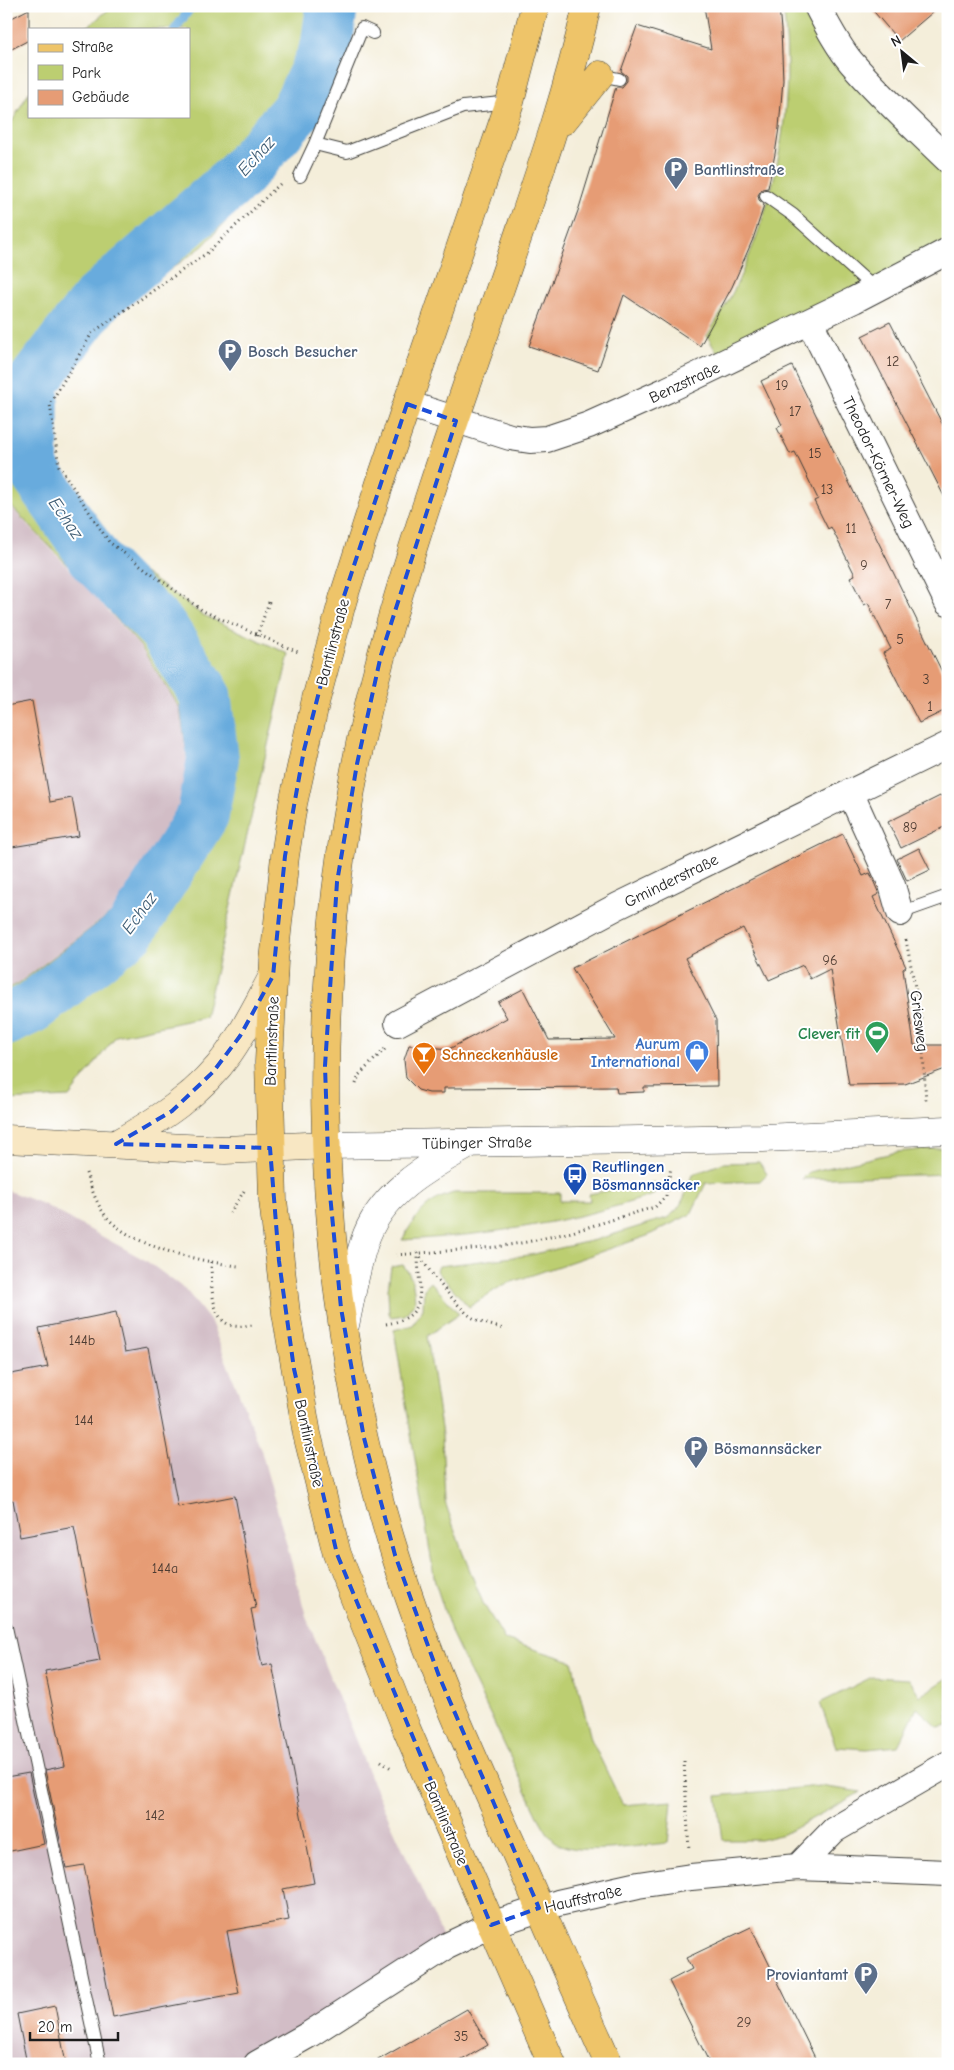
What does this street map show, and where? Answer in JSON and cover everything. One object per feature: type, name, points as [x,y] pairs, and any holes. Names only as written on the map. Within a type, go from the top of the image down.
[{"type":"main road","name":"Bantlinstraße","points":[[535,6],[510,102],[343,599],[304,750],[285,856],[273,976],[269,1062],[270,1148],[279,1261],[294,1369],[321,1498],[337,1554],[407,1730],[552,2064]]},
{"type":"main road","points":[[587,6],[574,61],[553,134],[422,522],[390,624],[373,689],[356,764],[337,882],[326,1023],[327,1145],[336,1267],[344,1330],[377,1490],[411,1602],[462,1734],[609,2064]]},
{"type":"main road","points":[[553,134],[609,77]]},
{"type":"main road","points":[[116,1144],[172,1111],[213,1072],[240,1036],[273,976]]},
{"type":"main road","name":"Tübinger Straße","points":[[6,1139],[225,1150],[327,1145]]},
{"type":"street","points":[[817,6],[830,31],[850,61],[898,112],[948,160]]},
{"type":"street","name":"Benzstraße","points":[[407,404],[510,437],[530,440],[547,439],[589,425],[616,413],[810,322],[948,251]]},
{"type":"street","name":"Theodor-Körner-Weg","points":[[810,322],[948,603]]},
{"type":"street","name":"Gminderstraße","points":[[398,1023],[618,906],[948,745]]},
{"type":"street","points":[[850,792],[892,885],[900,913]]},
{"type":"street","name":"Tübinger Straße","points":[[327,1145],[777,1138],[938,1131]]},
{"type":"street","points":[[344,1330],[364,1242],[380,1211],[396,1192],[416,1177],[474,1142]]},
{"type":"street","points":[[798,1867],[834,1830],[948,1764]]},
{"type":"street","name":"Hauffstraße","points":[[257,2064],[310,2034],[447,1946],[491,1925],[540,1908],[638,1886],[690,1877],[798,1867],[948,1873]]},
{"type":"lane","points":[[300,176],[362,28],[373,32]]},
{"type":"lane","points":[[315,144],[347,152],[463,107],[510,102]]},
{"type":"lane","points":[[766,196],[793,215],[876,289]]},
{"type":"lane","points":[[900,913],[948,896]]},
{"type":"lane","points":[[6,1627],[100,2064]]},
{"type":"path","points":[[284,178],[208,253],[92,333],[50,404],[59,466],[109,542],[203,611],[298,652]]},
{"type":"path","points":[[258,636],[269,602]]},
{"type":"path","name":"Griesweg","points":[[900,913],[921,1019],[938,1131]]},
{"type":"path","points":[[360,1075],[372,1060],[385,1050],[398,1023]]},
{"type":"path","points":[[396,1255],[496,1247],[527,1242],[572,1232],[655,1207],[661,1202],[668,1190],[672,1139]]},
{"type":"path","points":[[86,1173],[104,1214],[116,1227],[171,1252],[211,1262],[238,1266]]},
{"type":"path","points":[[386,1324],[409,1318],[418,1307],[418,1253]]},
{"type":"path","points":[[418,1253],[424,1264],[464,1311],[481,1322],[503,1329]]},
{"type":"path","points":[[211,1262],[215,1307],[222,1320],[233,1326],[255,1325]]},
{"type":"path","points":[[684,1761],[690,1877]]},
{"type":"highlighted area","points":[[407,404],[456,421],[381,655],[357,764],[337,882],[325,1066],[329,1184],[341,1308],[364,1438],[395,1555],[439,1676],[539,1908],[491,1925],[337,1554],[294,1369],[279,1261],[270,1148],[116,1144],[172,1111],[213,1072],[240,1036],[273,976],[285,856],[304,750],[343,599]]},
{"type":"shaded area","points":[[6,502],[140,647],[180,708],[187,762],[181,804],[113,911],[17,984],[6,988]]},
{"type":"shaded area","points":[[6,1190],[43,1204],[145,1260],[186,1290],[211,1322],[261,1450],[306,1616],[371,1779],[447,1946],[257,2064],[6,2064]]},
{"type":"green space","points":[[113,6],[352,6],[317,96],[290,152],[203,246],[89,328],[45,403],[55,471],[107,546],[201,614],[289,654],[205,1017],[116,1036],[69,1097],[6,1100],[6,989],[18,984],[114,911],[182,805],[188,761],[180,708],[141,647],[82,580],[6,501],[6,132],[28,94],[28,118],[190,118],[190,28],[86,28]]},
{"type":"green space","points":[[783,6],[817,6],[948,160],[948,251],[723,363],[707,336],[731,296],[749,256],[762,222],[779,152],[785,116],[787,80]]},
{"type":"green space","points":[[948,1147],[948,1174],[802,1179],[809,1172],[897,1152]]},
{"type":"green space","points":[[759,1162],[767,1174],[760,1181],[706,1183],[691,1214],[647,1236],[503,1285],[469,1307],[437,1271],[439,1266],[530,1255],[595,1240],[667,1218],[680,1204],[692,1175],[723,1163]]},
{"type":"green space","points":[[655,1182],[656,1190],[653,1195],[560,1220],[467,1235],[402,1240],[422,1210],[436,1200],[454,1193],[560,1193],[560,1201],[590,1201],[589,1194]]},
{"type":"green space","points":[[403,1265],[412,1282],[415,1302],[405,1315],[391,1317],[389,1313],[388,1289],[391,1267]]},
{"type":"green space","points":[[431,1282],[459,1314],[427,1336],[442,1435],[445,1502],[483,1603],[505,1640],[572,1661],[591,1739],[623,1805],[672,1801],[668,1843],[612,1849],[582,1849],[559,1844],[553,1839],[540,1820],[452,1634],[435,1582],[394,1330],[413,1325],[423,1309],[424,1289]]},
{"type":"green space","points":[[872,1677],[909,1679],[920,1696],[948,1678],[948,1725],[938,1727],[917,1708],[898,1746],[867,1749],[836,1747],[820,1703]]},
{"type":"green space","points":[[820,1786],[861,1792],[784,1834],[760,1840],[723,1840],[717,1796]]},
{"type":"building","name":"Bantlinstraße","points":[[704,6],[779,6],[783,80],[775,154],[768,188],[762,189],[758,195],[759,200],[764,204],[762,212],[753,239],[732,287],[700,346],[624,295],[598,370],[529,346],[579,208],[616,87],[622,87],[627,81],[627,76],[621,71],[637,26],[711,49]]},
{"type":"building","points":[[869,6],[940,6],[899,41]]},
{"type":"building","points":[[29,9],[28,41],[6,52],[6,21]]},
{"type":"building","points":[[890,322],[948,435],[948,504],[862,336]]},
{"type":"building","points":[[792,366],[948,684],[948,709],[919,723],[883,653],[891,649],[868,603],[864,605],[850,577],[855,575],[831,527],[828,529],[814,501],[818,499],[795,452],[790,454],[777,428],[782,425],[761,381]]},
{"type":"building","points":[[32,701],[50,802],[72,798],[79,836],[6,848],[6,706]]},
{"type":"building","points":[[948,792],[948,825],[901,848],[888,822]]},
{"type":"building","points":[[843,834],[863,876],[870,873],[879,894],[873,897],[906,967],[903,969],[914,1045],[948,1045],[948,1068],[905,1084],[849,1085],[830,969],[810,979],[803,965],[769,980],[743,928],[685,958],[716,1020],[717,1086],[644,1087],[644,1092],[617,1093],[616,1087],[444,1088],[444,1093],[429,1093],[418,1090],[406,1078],[404,1060],[409,1045],[449,1049],[507,1018],[498,1002],[523,989],[549,1040],[615,1039],[572,968]]},
{"type":"building","points":[[919,848],[930,870],[907,881],[897,859]]},
{"type":"building","points":[[116,1312],[125,1352],[148,1348],[178,1507],[235,1496],[256,1608],[251,1609],[262,1666],[272,1664],[314,1883],[283,1889],[289,1920],[227,1931],[239,1993],[113,2017],[84,1865],[66,1868],[45,1770],[65,1766],[45,1671],[100,1661],[74,1527],[20,1537],[13,1500],[6,1502],[6,1375],[48,1367],[39,1328]]},
{"type":"building","points":[[29,1773],[44,1844],[6,1852],[6,1777]]},
{"type":"building","points":[[751,1927],[818,2064],[710,2064],[669,1981],[692,1969],[686,1958]]},
{"type":"building","points":[[55,2006],[66,2064],[27,2064],[17,2014]]},
{"type":"building","points":[[467,2009],[488,2045],[455,2064],[371,2064]]},
{"type":"waterway","points":[[176,28],[192,6]]},
{"type":"waterway","name":"Echaz","points":[[6,1020],[33,1007],[130,931],[203,815],[213,759],[205,694],[163,629],[97,562],[32,468],[33,382],[97,299],[238,177],[296,111],[326,49],[332,6]]},
{"type":"place","name":"Bantlinstraße","points":[[676,190]]},
{"type":"place","name":"Bosch Besucher","points":[[230,372]]},
{"type":"place","name":"Clever fit","points":[[877,1054]]},
{"type":"place","name":"Aurum International","points":[[697,1073]]},
{"type":"place","name":"Schneckenhäusle","points":[[424,1075]]},
{"type":"place","name":"Reutlingen Bösmannsäcker","points":[[575,1196]]},
{"type":"place","name":"Bösmannsäcker","points":[[696,1469]]},
{"type":"place","name":"Proviantamt","points":[[866,1995]]}]
